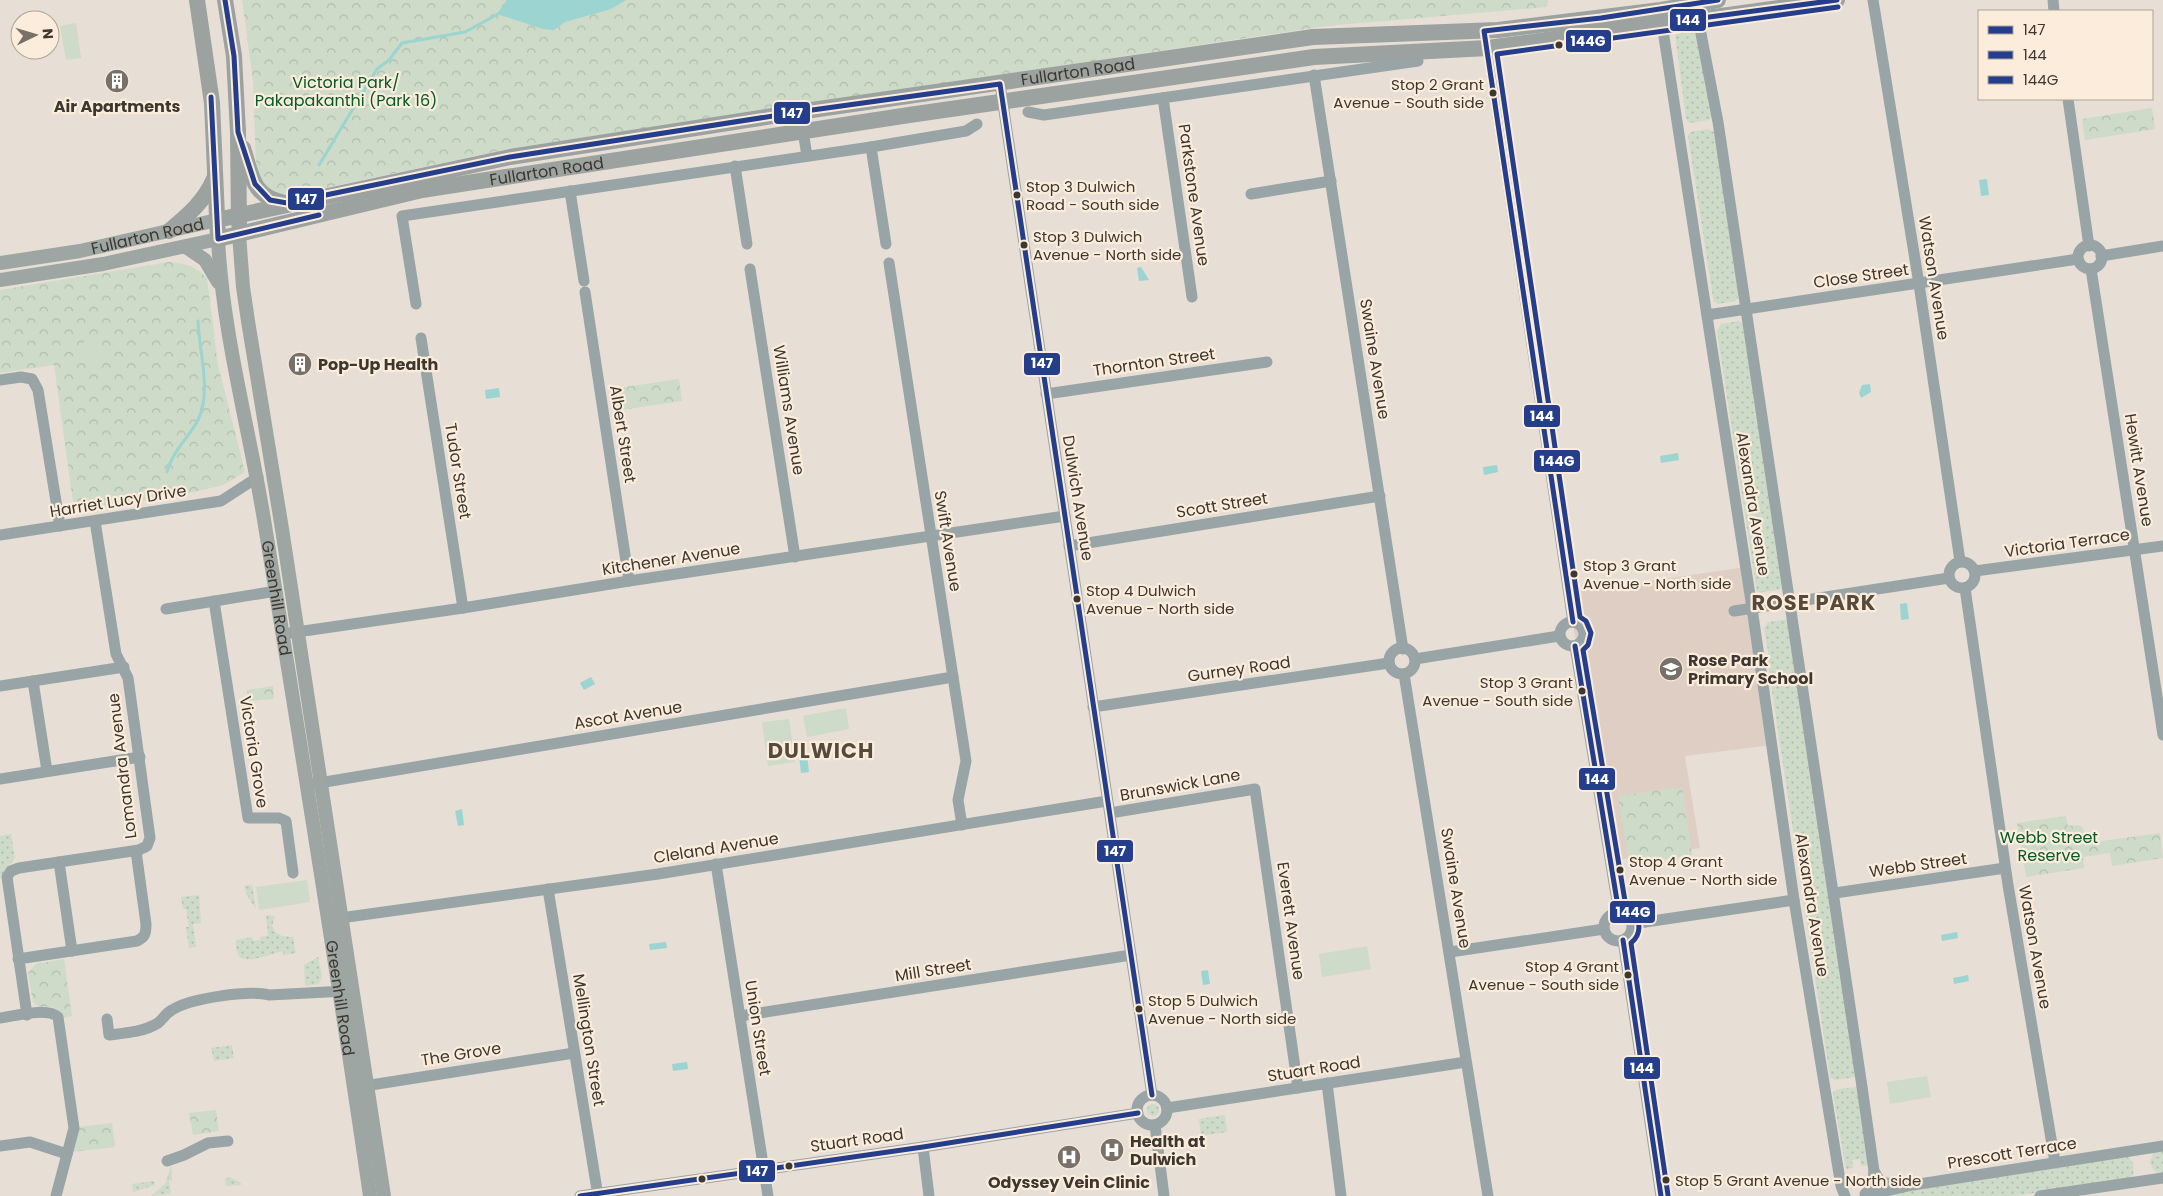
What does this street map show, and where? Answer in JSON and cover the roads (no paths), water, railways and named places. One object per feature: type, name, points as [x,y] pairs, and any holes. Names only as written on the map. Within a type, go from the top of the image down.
[{"type":"highway","name":"Greenhill Road","points":[[197,0],[212,103],[218,239]]},
{"type":"highway","name":"Greenhill Road","points":[[225,0],[234,56],[240,234]]},
{"type":"highway","name":"Fullarton Road","points":[[218,239],[422,190],[803,131],[1314,57],[1488,48],[1662,24],[1695,12],[1718,0]]},
{"type":"highway","name":"Fullarton Road","points":[[217,220],[287,203],[510,157],[799,112],[1313,37],[1484,31],[1837,0]]},
{"type":"highway","points":[[1484,31],[1488,48]]},
{"type":"highway","points":[[1254,46],[1258,65]]},
{"type":"highway","points":[[799,112],[803,131]]},
{"type":"highway","points":[[238,132],[255,184],[270,200],[287,203]]},
{"type":"highway","points":[[169,231],[207,196],[215,178]]},
{"type":"main road","name":"Fullarton Road","points":[[0,263],[80,251],[217,220]]},
{"type":"main road","name":"Greenhill Road","points":[[240,234],[244,295],[298,633],[315,783],[360,1086],[370,1196]]},
{"type":"main road","name":"Greenhill Road","points":[[218,239],[220,285],[237,385],[258,477],[283,634],[315,783]]},
{"type":"main road","name":"Fullarton Road","points":[[0,280],[103,264],[218,239]]},
{"type":"main road","points":[[186,247],[205,260],[220,285]]},
{"type":"main road","name":"Greenhill Road","points":[[360,1086],[384,1196]]},
{"type":"street","name":"Watson Avenue","points":[[1873,0],[1919,284],[1960,562]]},
{"type":"street","name":"Alexandra Avenue","points":[[1695,12],[1718,122],[1835,893],[1874,1171],[1872,1188],[1867,1195]]},
{"type":"street","name":"Alexandra Avenue","points":[[1662,24],[1708,315],[1794,900],[1841,1186],[1846,1196]]},
{"type":"street","points":[[1488,48],[1573,622]]},
{"type":"street","name":"Fullarton Road","points":[[1028,112],[1044,115],[1418,61]]},
{"type":"street","points":[[1258,65],[1260,83]]},
{"type":"street","name":"Swaine Avenue","points":[[1314,75],[1403,649]]},
{"type":"street","name":"Dulwich Avenue","points":[[1000,84],[1152,1095]]},
{"type":"street","name":"Parkstone Avenue","points":[[1163,98],[1192,297]]},
{"type":"street","points":[[2068,100],[2089,246]]},
{"type":"street","name":"Fullarton Road","points":[[416,304],[402,216],[871,147],[966,131],[977,124]]},
{"type":"street","points":[[803,131],[806,156]]},
{"type":"street","points":[[871,147],[886,244]]},
{"type":"street","points":[[734,166],[747,244]]},
{"type":"street","points":[[1251,194],[1331,181]]},
{"type":"street","name":"Albert Street","points":[[570,192],[629,581]]},
{"type":"street","points":[[2089,246],[2096,248],[2101,256],[2100,264],[2091,269],[2084,267],[2078,259],[2080,251],[2089,246]]},
{"type":"street","points":[[2101,256],[2163,246]]},
{"type":"street","name":"Close Street","points":[[1708,315],[2078,259]]},
{"type":"street","name":"Swift Avenue","points":[[889,262],[966,761],[958,800],[962,825]]},
{"type":"street","name":"Williams Avenue","points":[[750,269],[795,557]]},
{"type":"street","name":"Hewitt Avenue","points":[[2091,269],[2163,735]]},
{"type":"street","name":"Tudor Street","points":[[421,338],[463,608]]},
{"type":"street","name":"Thornton Street","points":[[1046,394],[1268,362]]},
{"type":"street","points":[[0,380],[22,376],[32,379],[38,390],[60,526]]},
{"type":"street","name":"Harriet Lucy Drive","points":[[0,535],[221,501],[258,477]]},
{"type":"street","name":"Scott Street","points":[[1069,546],[1380,496]]},
{"type":"street","name":"Kitchener Avenue","points":[[283,634],[1064,516]]},
{"type":"street","name":"Lomandra Avenue","points":[[27,1015],[7,877],[11,871],[19,868],[136,851],[147,846],[150,838],[128,678],[116,654],[95,521]]},
{"type":"street","name":"Victoria Terrace","points":[[1975,571],[2163,546]]},
{"type":"street","points":[[1960,562],[1970,564],[1975,571],[1972,583],[1965,588],[1954,586],[1949,578],[1952,566],[1960,562]]},
{"type":"street","points":[[1734,611],[1949,578]]},
{"type":"street","name":"Watson Avenue","points":[[1965,588],[2005,868],[2055,1162]]},
{"type":"street","points":[[166,609],[276,590]]},
{"type":"street","name":"Victoria Grove","points":[[214,601],[248,818],[279,818],[286,821],[293,873]]},
{"type":"street","points":[[1573,622],[1580,626],[1584,634],[1581,642],[1575,646],[1567,646],[1559,636],[1564,624],[1573,622]]},
{"type":"street","points":[[1414,659],[1559,636]]},
{"type":"street","points":[[1575,646],[1619,913]]},
{"type":"street","points":[[1403,649],[1411,652],[1414,659],[1413,668],[1404,674],[1396,672],[1390,663],[1392,654],[1403,649]]},
{"type":"street","name":"Gurney Road","points":[[1093,707],[1390,663]]},
{"type":"street","points":[[0,686],[124,667]]},
{"type":"street","name":"Swaine Avenue","points":[[1404,674],[1488,1196]]},
{"type":"street","name":"Ascot Avenue","points":[[315,783],[953,677]]},
{"type":"street","points":[[33,681],[47,771]]},
{"type":"street","points":[[0,778],[140,757]]},
{"type":"street","name":"Brunswick Lane","points":[[1110,814],[1256,789]]},
{"type":"street","name":"Everett Avenue","points":[[1256,789],[1298,1088]]},
{"type":"street","name":"Cleland Avenue","points":[[335,918],[716,864],[1107,801]]},
{"type":"street","points":[[18,959],[137,941],[143,938],[146,934],[146,924],[136,851]]},
{"type":"street","points":[[59,862],[72,951]]},
{"type":"street","name":"Union Street","points":[[716,864],[768,1196]]},
{"type":"street","name":"Webb Street","points":[[1835,893],[2005,868]]},
{"type":"street","name":"Mellington Street","points":[[548,889],[598,1195]]},
{"type":"street","points":[[1632,924],[1794,900]]},
{"type":"street","points":[[1619,913],[1627,916],[1632,924],[1630,934],[1623,940],[1618,941],[1609,937],[1604,929],[1606,920],[1610,916],[1619,913]]},
{"type":"street","points":[[1450,952],[1604,929]]},
{"type":"street","points":[[1623,940],[1661,1196]]},
{"type":"street","name":"Mill Street","points":[[740,1016],[1131,955]]},
{"type":"street","points":[[107,1019],[109,1035],[132,1032],[157,1024],[172,1010],[200,1000],[257,992],[269,995],[346,991]]},
{"type":"street","points":[[0,1018],[50,1012],[58,1017],[74,1128],[56,1196]]},
{"type":"street","name":"The Grove","points":[[360,1086],[574,1053]]},
{"type":"street","name":"Stuart Road","points":[[1167,1108],[1466,1062]]},
{"type":"street","points":[[1328,1083],[1341,1196]]},
{"type":"street","points":[[1152,1095],[1164,1100],[1167,1108],[1166,1117],[1154,1125],[1142,1121],[1138,1113],[1141,1100],[1152,1095]]},
{"type":"street","name":"Stuart Road","points":[[580,1196],[598,1195],[922,1147],[1138,1113]]},
{"type":"street","points":[[1154,1125],[1164,1196]]},
{"type":"street","points":[[167,1161],[208,1143],[228,1141]]},
{"type":"street","points":[[0,1146],[30,1142],[67,1154]]},
{"type":"street","name":"Prescott Terrace","points":[[1846,1196],[1854,1193],[1867,1195],[1903,1187],[2163,1146]]},
{"type":"street","points":[[922,1147],[929,1196]]},
{"type":"street","points":[[1874,1171],[1880,1181],[1903,1187]]},
{"type":"street","points":[[2040,1196],[2060,1195],[2163,1178]]},
{"type":"water","points":[[507,0],[626,0],[611,9],[565,22],[554,30],[543,29],[497,14]]},
{"type":"water","points":[[1987,179],[1989,195],[1981,196],[1979,180]]},
{"type":"water","points":[[1141,267],[1149,280],[1139,281],[1137,268]]},
{"type":"water","points":[[1870,384],[1871,392],[1861,398],[1859,393],[1862,385]]},
{"type":"water","points":[[499,388],[500,397],[486,399],[485,390]]},
{"type":"water","points":[[1678,453],[1679,460],[1661,463],[1660,456]]},
{"type":"water","points":[[1497,465],[1498,472],[1484,475],[1483,467]]},
{"type":"water","points":[[1907,603],[1909,619],[1901,620],[1900,604]]},
{"type":"water","points":[[591,677],[595,684],[584,690],[580,683]]},
{"type":"water","points":[[807,754],[809,772],[801,773],[799,755]]},
{"type":"water","points":[[462,809],[464,825],[458,826],[455,811]]},
{"type":"water","points":[[1957,932],[1958,938],[1942,941],[1941,935]]},
{"type":"water","points":[[666,942],[667,948],[650,950],[649,944]]},
{"type":"water","points":[[1208,970],[1210,984],[1203,985],[1201,971]]},
{"type":"water","points":[[1968,975],[1969,981],[1954,984],[1953,978]]},
{"type":"water","points":[[687,1062],[688,1069],[673,1071],[672,1064]]},
{"type":"waterway","points":[[319,165],[377,69],[389,60],[402,43],[465,32],[500,13]]},
{"type":"waterway","points":[[167,472],[173,457],[198,420],[202,408],[204,371],[198,321]]},
{"type":"place","name":"Air Apartments","points":[[117,81]]},
{"type":"place","name":"Stop 2 Grant Avenue - South side","points":[[1493,93]]},
{"type":"place","name":"Stop 3 Dulwich Road - South side","points":[[1017,195]]},
{"type":"place","name":"Stop 3 Dulwich Avenue - North side","points":[[1024,245]]},
{"type":"place","name":"Pop-Up Health","points":[[300,364]]},
{"type":"place","name":"Stop 3 Grant Avenue - North side","points":[[1574,574]]},
{"type":"place","name":"Stop 4 Dulwich Avenue - North side","points":[[1077,599]]},
{"type":"place","name":"Rose Park Primary School","points":[[1671,669]]},
{"type":"place","name":"Stop 3 Grant Avenue - South side","points":[[1582,691]]},
{"type":"place","name":"Stop 4 Grant Avenue - North side","points":[[1620,870]]},
{"type":"place","name":"Stop 4 Grant Avenue - South side","points":[[1628,975]]},
{"type":"place","name":"Stop 5 Dulwich Avenue - North side","points":[[1139,1009]]},
{"type":"place","name":"Health at Dulwich","points":[[1112,1150]]},
{"type":"place","name":"Odyssey Vein Clinic","points":[[1069,1157]]},
{"type":"place","name":"Stop 5 Grant Avenue - North side","points":[[1666,1180]]},
{"type":"district","name":"ROSE PARK","points":[[1814,602]]},
{"type":"district","name":"DULWICH","points":[[821,750]]},
{"type":"park label","name":"Victoria Park/ Pakapakanthi (Park 16)","points":[[346,91]]},
{"type":"park label","name":"Webb Street Reserve","points":[[2049,846]]}]
